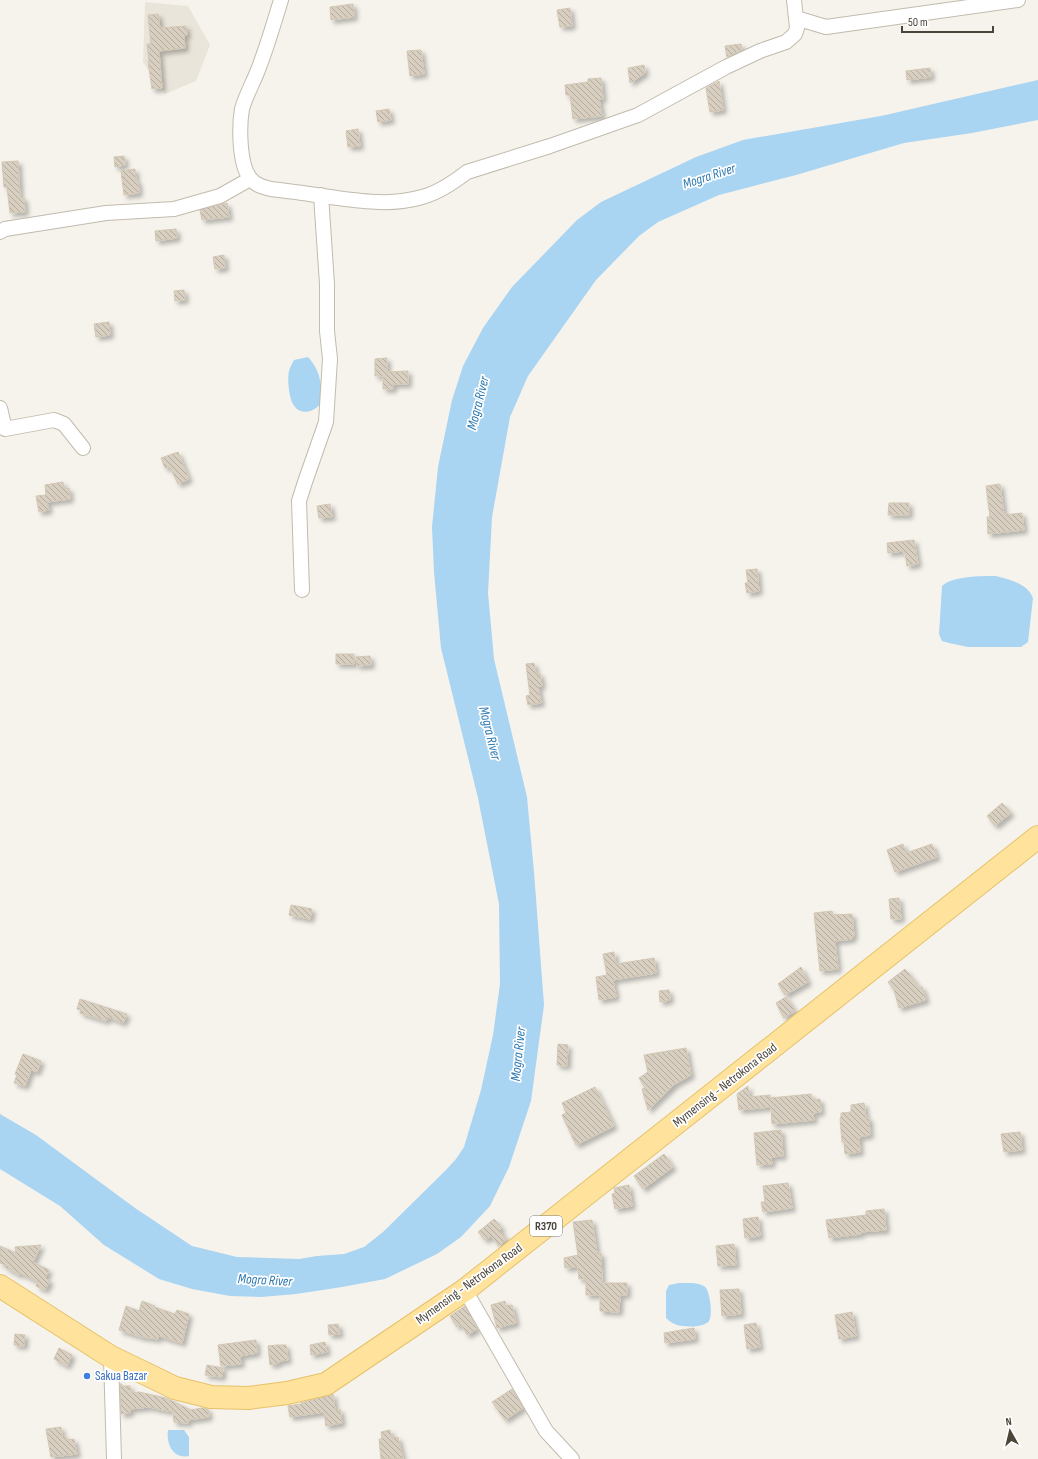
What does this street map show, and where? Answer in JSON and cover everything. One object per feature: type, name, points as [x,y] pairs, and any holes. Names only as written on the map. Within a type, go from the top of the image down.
[{"type":"main road","name":"Mymensing - Netrokona Road","points":[[0,1286],[111,1357],[175,1388],[211,1397],[248,1398],[287,1393],[326,1384],[465,1290],[1038,837]]},
{"type":"street","points":[[281,0],[258,70],[250,86],[242,110],[241,130],[244,167],[250,179],[258,186],[271,189],[382,203],[422,197],[450,185],[467,172],[550,146],[638,115],[726,67],[760,51],[786,42],[795,34],[797,28],[794,0]]},
{"type":"street","points":[[796,18],[826,27],[1018,0]]},
{"type":"street","points":[[0,232],[5,229],[106,213],[182,207],[220,196],[250,179]]},
{"type":"street","points":[[302,590],[300,501],[326,422],[330,359],[327,331],[327,284],[321,195]]},
{"type":"street","points":[[0,408],[5,429],[54,420],[64,424],[83,448]]},
{"type":"street","points":[[465,1290],[546,1430],[572,1459]]},
{"type":"street","points":[[111,1357],[114,1459]]},
{"type":"shaded area","points":[[145,2],[188,6],[210,45],[196,81],[165,94],[143,62]]},
{"type":"water","name":"Mogra River","points":[[1038,80],[1038,120],[972,133],[904,143],[796,175],[719,195],[658,222],[639,236],[596,280],[528,376],[510,417],[492,517],[488,593],[494,659],[527,797],[544,1005],[531,1101],[509,1167],[490,1206],[461,1237],[437,1254],[385,1279],[296,1294],[261,1297],[230,1296],[192,1289],[159,1279],[104,1245],[60,1206],[0,1169],[0,1114],[36,1135],[135,1208],[192,1246],[237,1257],[299,1259],[344,1254],[364,1247],[383,1232],[446,1170],[464,1147],[481,1090],[493,1035],[500,984],[499,904],[478,798],[441,648],[434,572],[432,527],[438,467],[452,400],[463,366],[483,328],[512,287],[577,220],[601,202],[696,157],[743,140],[881,116]]},
{"type":"water","points":[[308,357],[318,373],[323,397],[322,402],[315,409],[307,412],[298,410],[293,404],[288,385],[288,375],[294,360]]},
{"type":"water","points":[[996,576],[1018,583],[1027,589],[1033,598],[1028,642],[1021,647],[968,647],[942,641],[939,634],[942,586],[960,578]]},
{"type":"water","points":[[679,1283],[698,1284],[706,1288],[711,1308],[709,1321],[703,1325],[680,1326],[672,1323],[666,1318],[666,1291],[669,1285]]},
{"type":"water","points":[[168,1430],[184,1430],[189,1437],[189,1456],[183,1456],[175,1453],[168,1440]]},
{"type":"building","points":[[353,4],[354,17],[331,20],[330,7]]},
{"type":"building","points":[[570,8],[572,26],[560,27],[557,10]]},
{"type":"building","points":[[158,14],[160,28],[186,26],[187,35],[184,36],[185,48],[159,51],[162,88],[152,89],[147,44],[151,44],[148,15]]},
{"type":"building","points":[[741,44],[742,50],[727,57],[725,46]]},
{"type":"building","points":[[421,50],[424,74],[410,76],[407,51]]},
{"type":"building","points":[[644,65],[645,73],[630,83],[628,68]]},
{"type":"building","points":[[930,68],[931,77],[907,80],[906,71]]},
{"type":"building","points":[[601,78],[603,99],[599,99],[602,116],[573,119],[570,95],[566,95],[565,85],[588,82],[588,79]]},
{"type":"building","points":[[719,81],[723,110],[710,112],[706,88]]},
{"type":"building","points":[[389,109],[391,120],[378,122],[376,111]]},
{"type":"building","points":[[358,129],[360,146],[348,147],[346,131]]},
{"type":"building","points":[[124,156],[125,165],[115,167],[114,157]]},
{"type":"building","points":[[18,161],[20,198],[24,198],[25,212],[10,213],[7,187],[4,187],[2,162]]},
{"type":"building","points":[[135,169],[139,193],[124,195],[121,171]]},
{"type":"building","points":[[227,203],[229,217],[202,220],[200,210]]},
{"type":"building","points":[[176,229],[177,238],[156,241],[155,231]]},
{"type":"building","points":[[224,255],[225,268],[215,269],[213,257]]},
{"type":"building","points":[[184,290],[185,300],[175,301],[174,291]]},
{"type":"building","points":[[109,322],[110,335],[96,337],[94,324]]},
{"type":"building","points":[[387,358],[387,372],[408,371],[408,384],[393,384],[393,389],[383,389],[383,376],[375,376],[375,359]]},
{"type":"building","points":[[178,452],[189,479],[178,484],[170,467],[165,468],[161,458]]},
{"type":"building","points":[[63,482],[64,489],[69,488],[70,499],[47,502],[49,510],[39,512],[36,496],[46,495],[45,485]]},
{"type":"building","points":[[1000,484],[1004,515],[1022,513],[1024,530],[988,534],[987,517],[990,517],[986,486]]},
{"type":"building","points":[[889,503],[909,503],[909,515],[888,515]]},
{"type":"building","points":[[330,504],[332,517],[319,518],[317,506]]},
{"type":"building","points":[[914,540],[918,564],[907,566],[905,553],[903,553],[903,551],[888,553],[887,543]]},
{"type":"building","points":[[757,569],[759,591],[747,593],[745,583],[748,583],[746,570]]},
{"type":"building","points":[[336,654],[354,654],[354,664],[336,664]]},
{"type":"building","points":[[370,656],[371,665],[357,666],[356,657]]},
{"type":"building","points":[[534,663],[536,674],[540,673],[542,686],[538,686],[541,703],[528,705],[526,696],[530,695],[526,664]]},
{"type":"building","points":[[1002,803],[1011,813],[995,826],[987,816]]},
{"type":"building","points":[[903,844],[906,853],[932,844],[937,857],[895,872],[887,850]]},
{"type":"building","points":[[899,898],[901,919],[891,919],[889,899]]},
{"type":"building","points":[[291,905],[312,909],[310,919],[289,915]]},
{"type":"building","points":[[832,911],[833,915],[852,914],[854,936],[852,936],[852,939],[835,941],[838,969],[820,971],[814,913]]},
{"type":"building","points":[[614,952],[616,964],[654,958],[656,973],[613,980],[616,997],[599,1000],[596,977],[607,975],[603,954]]},
{"type":"building","points":[[801,967],[808,982],[785,995],[778,984]]},
{"type":"building","points":[[905,969],[919,987],[922,987],[926,1000],[899,1008],[894,990],[888,982]]},
{"type":"building","points":[[669,990],[670,1000],[660,1002],[659,991]]},
{"type":"building","points":[[786,997],[795,1011],[784,1018],[776,1003]]},
{"type":"building","points":[[80,999],[127,1014],[123,1023],[108,1017],[106,1021],[80,1013],[81,1010],[77,1009]]},
{"type":"building","points":[[558,1044],[568,1045],[567,1066],[557,1065]]},
{"type":"building","points":[[686,1048],[691,1075],[675,1084],[648,1110],[642,1089],[645,1088],[639,1078],[648,1072],[644,1055]]},
{"type":"building","points":[[23,1054],[41,1061],[37,1072],[31,1070],[25,1086],[14,1083],[17,1075],[15,1074]]},
{"type":"building","points":[[748,1086],[749,1097],[770,1095],[770,1098],[811,1094],[812,1100],[820,1099],[821,1112],[813,1113],[814,1120],[772,1124],[771,1107],[739,1110],[737,1094]]},
{"type":"building","points":[[595,1087],[614,1126],[576,1145],[562,1115],[566,1113],[562,1103]]},
{"type":"building","points":[[864,1103],[866,1118],[869,1118],[870,1135],[859,1137],[860,1152],[845,1154],[844,1142],[842,1142],[841,1113],[851,1112],[851,1105]]},
{"type":"building","points":[[781,1130],[783,1156],[771,1157],[772,1164],[757,1165],[754,1133]]},
{"type":"building","points":[[1020,1132],[1022,1150],[1004,1152],[1001,1134]]},
{"type":"building","points":[[664,1154],[673,1167],[643,1189],[634,1176]]},
{"type":"building","points":[[788,1183],[792,1208],[763,1212],[761,1202],[765,1202],[763,1186]]},
{"type":"building","points":[[629,1185],[632,1206],[615,1209],[612,1194],[615,1193],[614,1188]]},
{"type":"building","points":[[884,1209],[886,1230],[860,1232],[861,1234],[829,1238],[826,1220],[866,1215],[866,1211]]},
{"type":"building","points":[[758,1217],[760,1236],[745,1238],[743,1219]]},
{"type":"building","points":[[494,1219],[502,1228],[499,1230],[507,1239],[499,1246],[491,1236],[485,1240],[478,1232]]},
{"type":"building","points":[[592,1220],[597,1254],[601,1253],[602,1283],[627,1283],[627,1295],[620,1295],[619,1312],[600,1311],[600,1295],[586,1295],[586,1279],[579,1279],[578,1267],[565,1268],[564,1258],[578,1255],[573,1222]]},
{"type":"building","points":[[734,1244],[736,1265],[718,1266],[716,1246]]},
{"type":"building","points":[[41,1245],[33,1262],[49,1270],[45,1278],[50,1281],[45,1290],[36,1286],[38,1282],[20,1273],[19,1275],[5,1267],[6,1265],[0,1263],[0,1246],[16,1253],[15,1247]]},
{"type":"building","points":[[739,1289],[741,1314],[722,1316],[720,1290]]},
{"type":"building","points":[[142,1301],[175,1314],[177,1310],[189,1314],[182,1343],[159,1336],[158,1339],[142,1337],[119,1330],[126,1306],[139,1311]]},
{"type":"building","points":[[505,1301],[506,1306],[512,1305],[516,1323],[497,1328],[491,1305]]},
{"type":"building","points":[[465,1306],[477,1329],[467,1335],[461,1324],[457,1327],[450,1316]]},
{"type":"building","points":[[852,1312],[856,1336],[839,1339],[835,1315]]},
{"type":"building","points":[[756,1323],[760,1347],[747,1349],[744,1325]]},
{"type":"building","points":[[338,1324],[340,1334],[329,1335],[328,1325]]},
{"type":"building","points":[[694,1328],[695,1339],[665,1343],[664,1333]]},
{"type":"building","points":[[15,1334],[25,1335],[24,1346],[14,1345]]},
{"type":"building","points":[[256,1340],[257,1353],[240,1356],[241,1364],[221,1366],[218,1345]]},
{"type":"building","points":[[325,1342],[327,1352],[311,1355],[310,1345]]},
{"type":"building","points":[[286,1345],[288,1360],[279,1361],[279,1363],[270,1365],[268,1346]]},
{"type":"building","points":[[59,1348],[72,1355],[67,1366],[54,1359]]},
{"type":"building","points":[[207,1365],[223,1368],[222,1377],[205,1375]]},
{"type":"building","points":[[120,1384],[122,1384],[122,1386],[130,1386],[131,1393],[139,1392],[166,1398],[191,1410],[202,1408],[208,1409],[209,1417],[188,1420],[188,1423],[174,1422],[173,1412],[149,1407],[130,1409],[130,1413],[121,1414]]},
{"type":"building","points":[[512,1389],[523,1408],[505,1420],[492,1402]]},
{"type":"building","points":[[333,1394],[335,1410],[340,1409],[342,1423],[326,1426],[324,1412],[290,1417],[288,1406],[301,1404]]},
{"type":"building","points":[[61,1427],[62,1437],[66,1436],[66,1440],[74,1439],[77,1454],[51,1457],[46,1429]]},
{"type":"building","points":[[390,1430],[392,1438],[398,1437],[403,1459],[381,1459],[379,1439],[382,1439],[381,1432]]},
{"type":"place","name":"Sakua Bazar","points":[[87,1376]]}]
